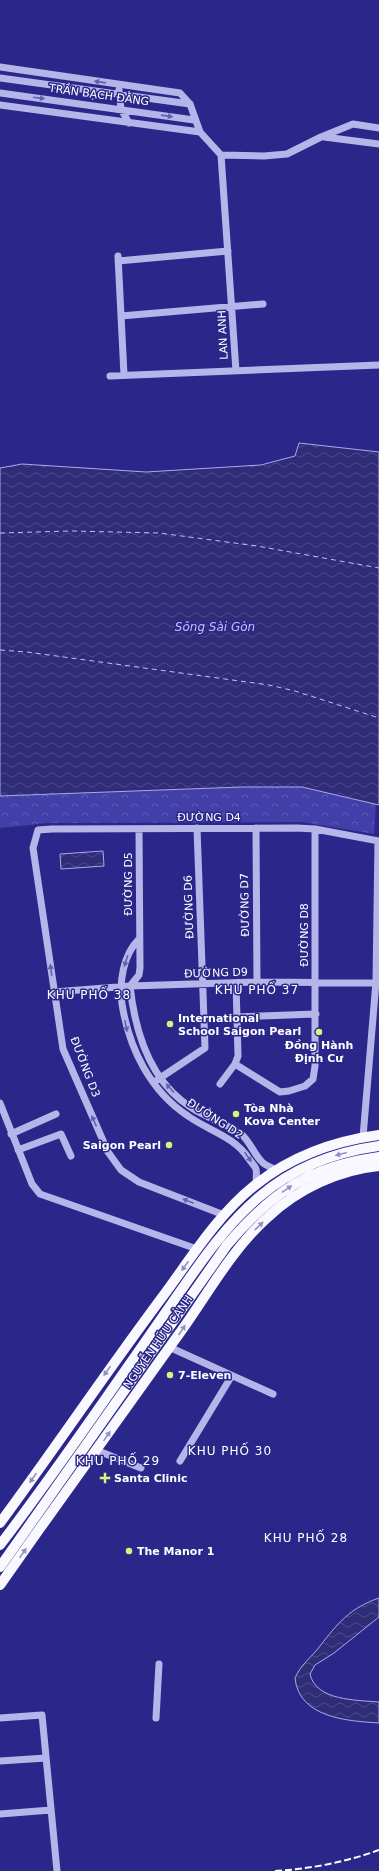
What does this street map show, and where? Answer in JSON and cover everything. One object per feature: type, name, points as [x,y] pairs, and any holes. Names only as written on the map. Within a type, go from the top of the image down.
[{"type":"main road","name":"NGUYỄN HỮU CẢNH","points":[[0,1523],[111,1366],[197,1249],[238,1200],[256,1184],[277,1170],[324,1148],[363,1137],[379,1135]]},
{"type":"main road","name":"NGUYỄN HỮU CẢNH","points":[[0,1545],[196,1270],[231,1224],[259,1197],[292,1174],[323,1159],[379,1146]]},
{"type":"main road","points":[[221,1264],[249,1219],[290,1186],[309,1176],[342,1164],[379,1157]]},
{"type":"main road","name":"NGUYỄN HỮU CẢNH","points":[[0,1567],[188,1301],[221,1264],[237,1250],[255,1229],[292,1198],[311,1187],[343,1174],[379,1166]]},
{"type":"main road","points":[[197,1249],[209,1253]]},
{"type":"main road","name":"NGUYỄN HỮU CẢNH","points":[[0,1585],[169,1347],[221,1264]]},
{"type":"main road","points":[[67,1430],[96,1450]]},
{"type":"street","points":[[0,68],[180,93],[190,104],[194,120],[200,132],[222,154],[264,156],[287,154],[352,124],[379,128]]},
{"type":"street","name":"TRẦN BẠCH ĐẰNG","points":[[0,78],[190,104]]},
{"type":"street","points":[[120,84],[118,93],[121,109],[129,123]]},
{"type":"street","name":"TRẦN BẠCH ĐẰNG","points":[[0,93],[194,120]]},
{"type":"street","points":[[0,105],[200,132]]},
{"type":"street","points":[[321,137],[379,144]]},
{"type":"street","name":"LAN ANH","points":[[222,154],[236,371],[379,365]]},
{"type":"street","points":[[124,375],[118,258],[228,251]]},
{"type":"street","points":[[121,316],[232,305],[263,304]]},
{"type":"street","points":[[110,376],[236,371]]},
{"type":"street","name":"ĐƯỜNG D4","points":[[38,830],[139,828],[315,829],[379,841]]},
{"type":"street","name":"ĐƯỜNG D5","points":[[130,986],[139,975],[139,828]]},
{"type":"street","name":"ĐƯỜNG D6","points":[[160,1078],[205,1048],[197,828]]},
{"type":"street","name":"ĐƯỜNG D7","points":[[256,828],[257,982]]},
{"type":"street","name":"ĐƯỜNG D8","points":[[235,1064],[280,1092],[289,1091],[310,1083],[313,1080],[315,1066],[316,1014],[315,829]]},
{"type":"street","name":"ĐƯỜNG D3","points":[[38,830],[33,848],[64,1049],[108,1152],[121,1170],[140,1182],[224,1215]]},
{"type":"street","points":[[363,1137],[378,982],[379,841]]},
{"type":"street","points":[[120,987],[126,961],[131,949],[139,939]]},
{"type":"street","name":"ĐƯỜNG D9","points":[[54,992],[130,986],[202,985],[257,982],[378,982]]},
{"type":"street","points":[[220,1084],[235,1064],[238,1056],[236,983]]},
{"type":"street","name":"ĐƯỜNG D2","points":[[130,986],[138,1033],[144,1050],[160,1078],[190,1107],[241,1134],[263,1162],[277,1170]]},
{"type":"street","name":"ĐƯỜNG D2","points":[[120,987],[128,1036],[135,1052],[153,1082],[166,1097],[188,1116],[234,1142],[245,1153],[256,1169],[256,1184]]},
{"type":"street","points":[[237,1017],[316,1014]]},
{"type":"street","points":[[153,1082],[160,1078]]},
{"type":"street","points":[[0,1103],[32,1184],[40,1194],[197,1249]]},
{"type":"street","points":[[11,1134],[56,1114]]},
{"type":"street","points":[[209,1128],[213,1120]]},
{"type":"street","points":[[18,1150],[68,1130]]},
{"type":"street","points":[[61,1134],[71,1156]]},
{"type":"street","points":[[169,1347],[231,1377],[274,1394]]},
{"type":"street","points":[[180,1461],[231,1377]]},
{"type":"street","points":[[96,1450],[142,1468]]},
{"type":"street","points":[[156,1718],[159,1664]]},
{"type":"street","points":[[0,1718],[42,1715],[57,1871]]},
{"type":"street","points":[[0,1762],[46,1758]]},
{"type":"street","points":[[0,1814],[51,1810]]},
{"type":"green space","points":[[242,787],[302,787],[376,804],[374,834],[302,822],[48,823],[0,828],[0,796]]},
{"type":"water","name":"Sông Sài Gòn","points":[[299,443],[379,452],[379,805],[302,787],[242,787],[0,796],[0,468],[22,464],[146,472],[261,465],[295,456]]},
{"type":"water","points":[[103,851],[104,866],[61,869],[60,854]]},
{"type":"water","points":[[379,1598],[379,1617],[334,1653],[315,1665],[310,1674],[314,1683],[320,1689],[329,1694],[349,1699],[379,1702],[379,1723],[353,1721],[327,1715],[315,1709],[305,1702],[298,1691],[295,1678],[297,1673],[345,1617],[360,1606]]},
{"type":"ferry route","points":[[0,533],[71,531],[159,533],[257,546],[379,568]]},
{"type":"ferry route","points":[[0,650],[27,652],[269,685],[295,691],[379,718]]},
{"type":"railway","points":[[275,1871],[301,1869],[328,1864],[379,1850]]},
{"type":"place","name":"International School Saigon Pearl","points":[[170,1024]]},
{"type":"place","name":"Đồng Hành Định Cư","points":[[319,1032]]},
{"type":"place","name":"Tòa Nhà Kova Center","points":[[236,1114]]},
{"type":"place","name":"Saigon Pearl","points":[[169,1145]]},
{"type":"place","name":"7-Eleven","points":[[170,1375]]},
{"type":"place","name":"Santa Clinic","points":[[105,1478]]},
{"type":"place","name":"The Manor 1","points":[[129,1551]]},
{"type":"district","name":"KHU PHỐ 37","points":[[257,990]]},
{"type":"district","name":"KHU PHỐ 38","points":[[89,995]]},
{"type":"district","name":"KHU PHỐ 30","points":[[230,1451]]},
{"type":"district","name":"KHU PHỐ 29","points":[[118,1461]]},
{"type":"district","name":"KHU PHỐ 28","points":[[306,1538]]}]
